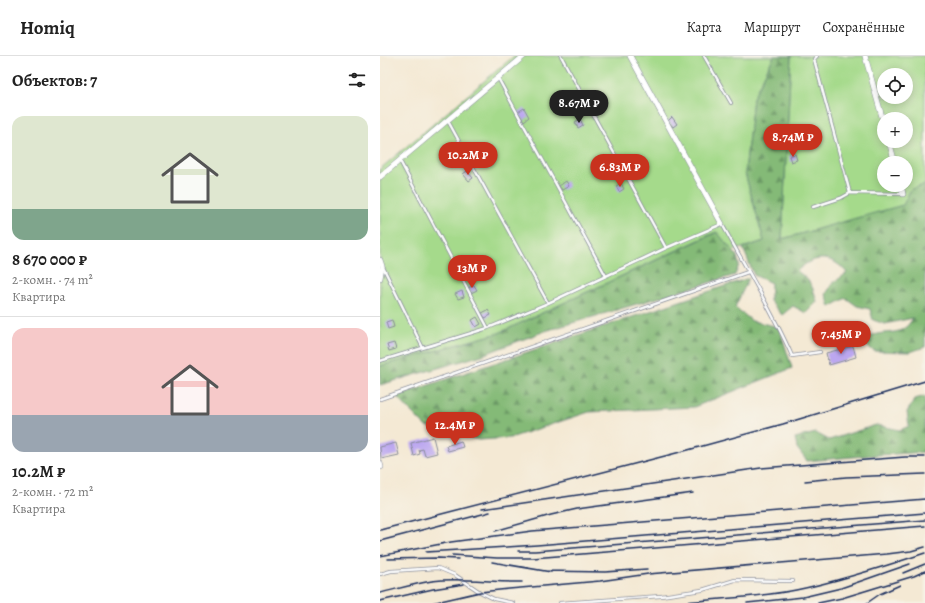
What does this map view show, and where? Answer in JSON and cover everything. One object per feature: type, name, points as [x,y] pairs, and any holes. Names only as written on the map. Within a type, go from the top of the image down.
[{"type":"street","points":[[380,177],[524,56]]},
{"type":"street","points":[[630,56],[722,224]]},
{"type":"street","points":[[866,56],[881,112]]},
{"type":"street","points":[[380,260],[382,266],[380,278]]},
{"type":"lane","points":[[561,56],[666,248]]},
{"type":"lane","points":[[704,56],[731,103]]},
{"type":"lane","points":[[817,56],[814,59],[850,193]]},
{"type":"lane","points":[[498,78],[606,276]]},
{"type":"lane","points":[[448,120],[548,303]]},
{"type":"lane","points":[[400,160],[488,328]]},
{"type":"lane","points":[[813,207],[841,198],[850,193],[903,194]]},
{"type":"lane","points":[[380,360],[488,328],[548,303],[666,248],[722,224],[778,323],[792,356],[820,352]]},
{"type":"lane","points":[[382,266],[423,348]]},
{"type":"lane","points":[[380,399],[748,272]]},
{"type":"lane","points":[[380,574],[391,571],[438,568],[455,575],[480,592],[494,599],[513,603]]},
{"type":"lane","points":[[560,603],[661,596],[702,590],[735,580],[793,580]]},
{"type":"green space","points":[[514,56],[774,56],[753,98],[745,173],[764,241],[729,252],[716,232],[499,333],[380,366],[380,169]]},
{"type":"green space","points":[[774,56],[791,56],[782,239],[903,205],[910,192],[913,192],[913,188],[925,185],[925,347],[910,352],[874,351],[863,343],[870,336],[896,332],[905,328],[913,318],[885,324],[873,320],[870,309],[857,306],[846,298],[830,307],[826,294],[833,283],[847,273],[835,262],[829,260],[822,259],[809,262],[797,271],[805,277],[810,284],[817,302],[806,313],[793,306],[782,315],[770,301],[771,283],[754,275],[743,248],[764,241],[745,173],[753,98]]},
{"type":"green space","points":[[791,56],[925,56],[925,185],[913,188],[913,156],[877,156],[877,192],[910,192],[904,205],[782,239]]},
{"type":"green space","points":[[717,232],[737,256],[739,265],[735,275],[545,331],[482,355],[380,385],[380,366],[499,333]]},
{"type":"green space","points":[[749,278],[735,307],[752,321],[779,327],[792,368],[694,407],[589,412],[510,438],[479,440],[425,426],[396,396]]},
{"type":"green space","points":[[925,396],[925,452],[807,461],[797,448],[795,438],[816,433],[829,440],[876,425],[900,430],[909,426],[907,412],[915,399]]},
{"type":"building","points":[[524,108],[529,117],[524,121],[518,112]]},
{"type":"building","points":[[672,117],[677,124],[673,127],[668,121]]},
{"type":"building","points":[[580,119],[583,125],[578,128],[575,122]]},
{"type":"building","points":[[795,154],[797,160],[791,162],[789,156]]},
{"type":"building","points":[[613,166],[616,172],[611,175],[608,169]]},
{"type":"building","points":[[467,171],[473,178],[469,181],[463,174]]},
{"type":"building","points":[[566,181],[569,186],[562,190],[559,186]]},
{"type":"building","points":[[621,183],[624,189],[619,192],[616,186]]},
{"type":"building","points":[[466,268],[469,274],[462,277],[460,271]]},
{"type":"building","points":[[474,285],[477,290],[471,293],[468,288]]},
{"type":"building","points":[[462,291],[464,297],[458,299],[455,294]]},
{"type":"building","points":[[488,310],[491,315],[485,318],[482,313]]},
{"type":"building","points":[[477,317],[481,324],[476,327],[472,320]]},
{"type":"building","points":[[392,320],[394,327],[388,329],[386,322]]},
{"type":"building","points":[[394,343],[396,349],[389,351],[387,345]]},
{"type":"building","points":[[853,346],[856,357],[829,365],[826,353]]},
{"type":"building","points":[[433,437],[437,453],[425,456],[423,449],[419,450],[420,454],[414,456],[411,443]]},
{"type":"building","points":[[461,441],[463,447],[448,451],[446,446]]},
{"type":"building","points":[[396,443],[399,455],[381,459],[380,447]]},
{"type":"railway","points":[[380,530],[688,450],[783,424],[925,381]]},
{"type":"railway","points":[[482,509],[761,468],[905,457],[925,457]]},
{"type":"railway","points":[[805,481],[846,477],[925,474]]},
{"type":"railway","points":[[495,531],[577,509],[693,493]]},
{"type":"railway","points":[[380,556],[451,542],[532,531],[925,499]]},
{"type":"railway","points":[[380,541],[490,512]]},
{"type":"railway","points":[[426,552],[537,545],[925,513]]},
{"type":"railway","points":[[518,551],[535,551],[925,520]]},
{"type":"railway","points":[[452,555],[497,558],[533,558],[925,526]]},
{"type":"railway","points":[[432,603],[480,592],[600,581],[648,574],[887,554],[911,551],[925,547]]},
{"type":"railway","points":[[671,603],[781,593],[845,578],[925,553]]},
{"type":"railway","points":[[388,559],[458,559]]},
{"type":"railway","points":[[492,562],[551,572]]},
{"type":"railway","points":[[747,603],[803,597],[841,588],[910,564]]},
{"type":"railway","points":[[903,573],[925,564]]},
{"type":"railway","points":[[545,571],[605,572],[647,569]]},
{"type":"railway","points":[[818,603],[842,598],[914,576],[925,571]]},
{"type":"railway","points":[[380,593],[432,581],[443,580],[522,582]]},
{"type":"railway","points":[[380,601],[433,589],[464,584]]},
{"type":"railway","points":[[867,603],[880,594],[900,585]]}]
